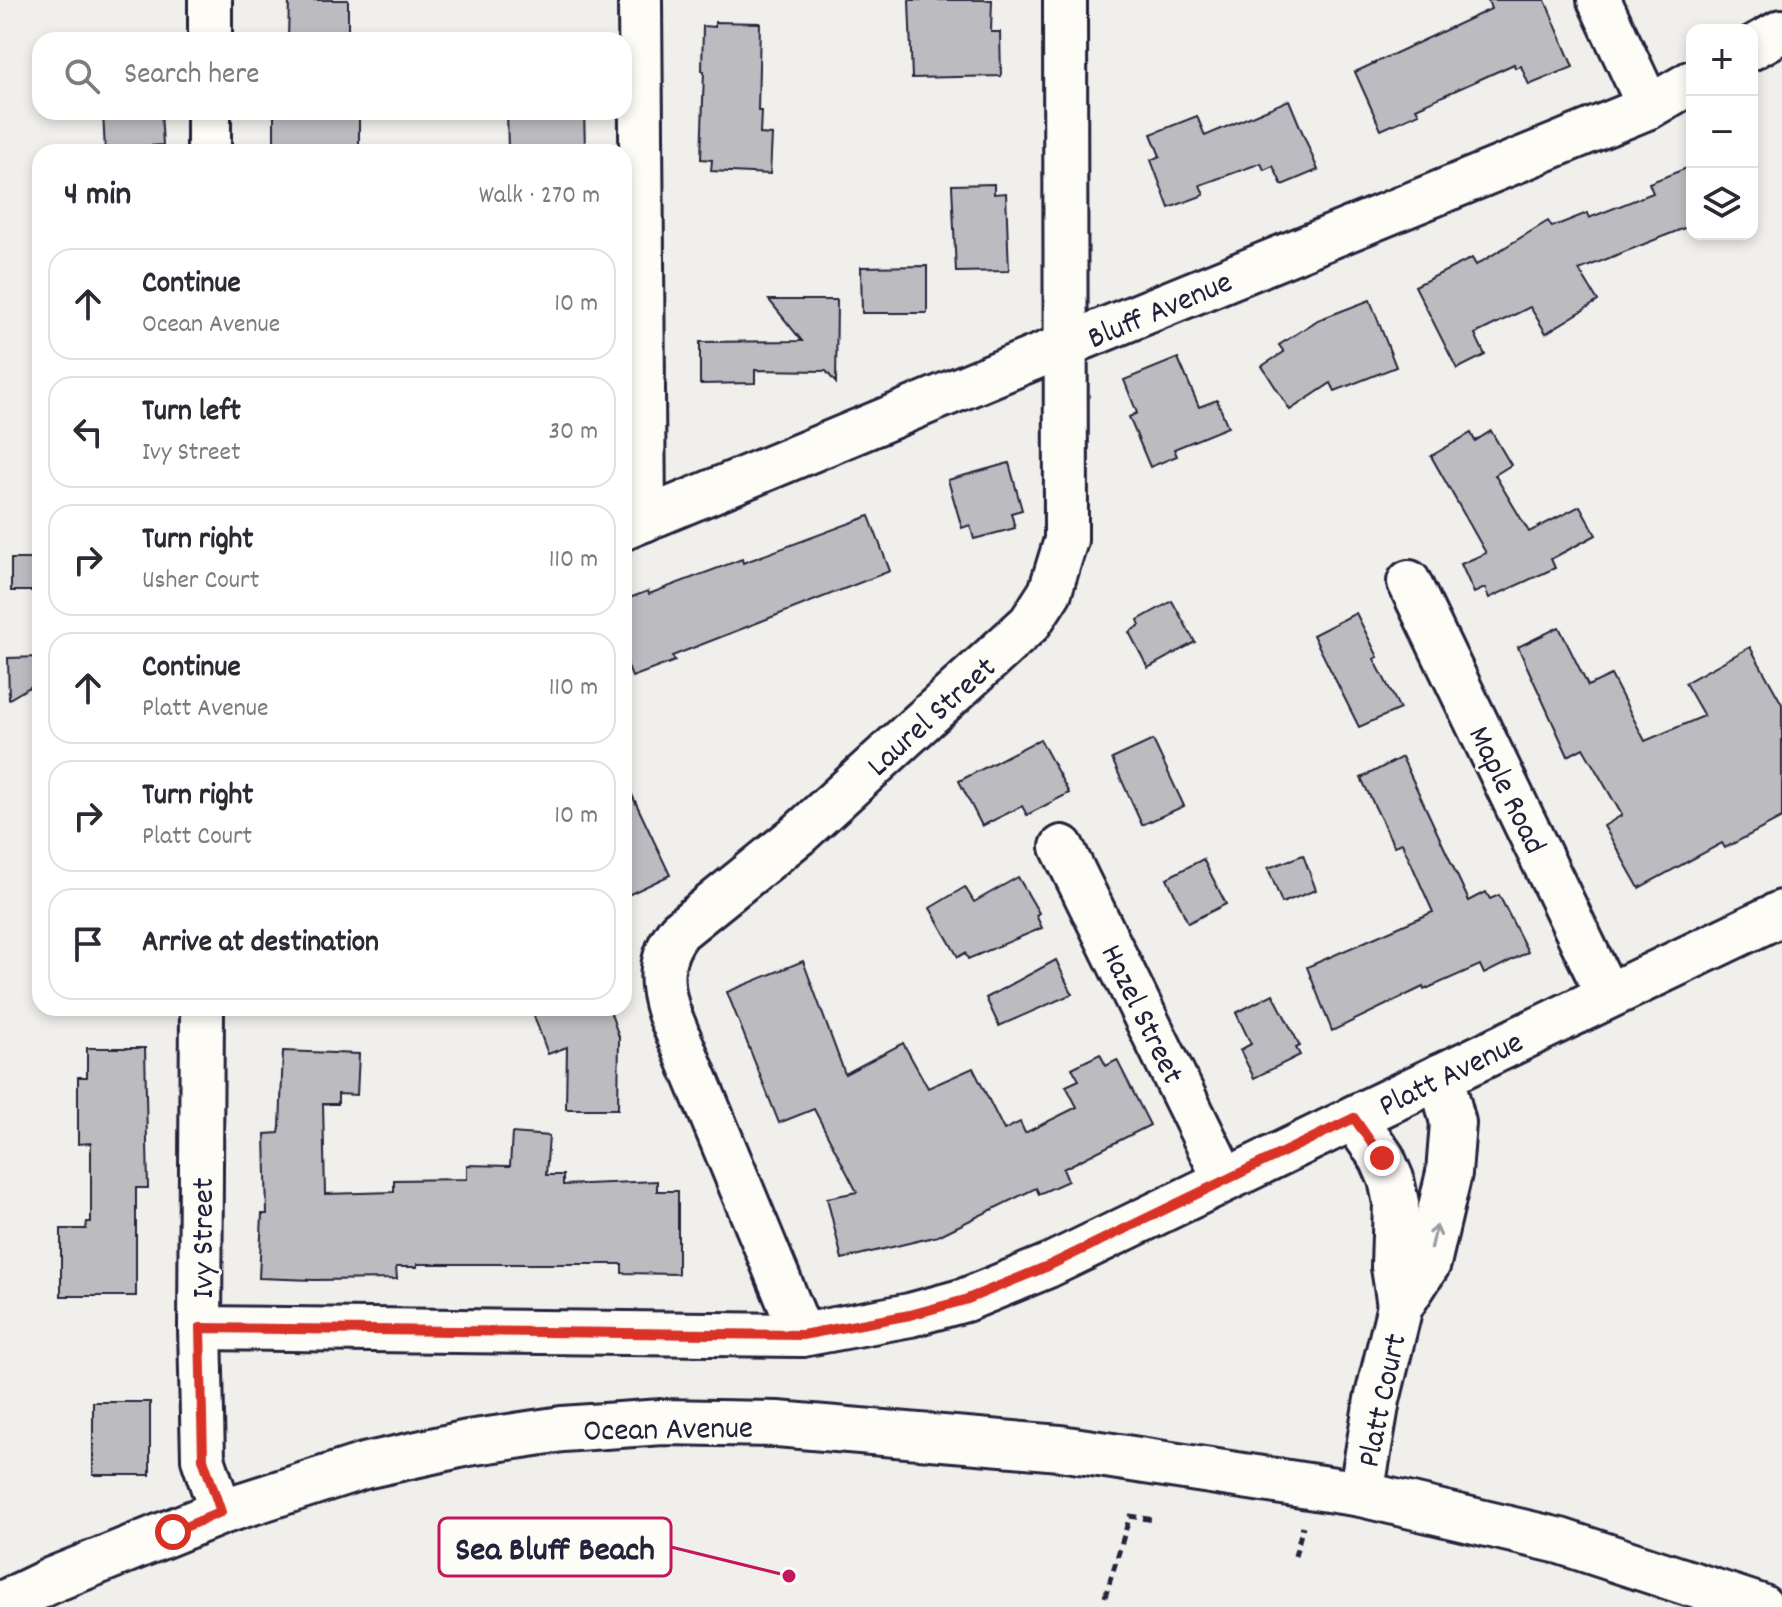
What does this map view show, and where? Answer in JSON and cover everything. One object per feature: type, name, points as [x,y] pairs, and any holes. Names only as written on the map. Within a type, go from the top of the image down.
[{"type":"main road","name":"Platt Avenue","points":[[1354,1118],[1782,913]]},
{"type":"main road","name":"Platt Court","points":[[1361,1494],[1377,1400],[1400,1306],[1428,1263],[1449,1173],[1453,1123],[1441,1076]]},
{"type":"main road","name":"Platt Court","points":[[1354,1118],[1382,1158],[1391,1179],[1396,1203],[1394,1267],[1400,1306]]},
{"type":"main road","name":"Ocean Avenue","points":[[0,1605],[52,1580],[221,1512],[364,1466],[468,1443],[562,1429],[662,1422],[777,1424],[1060,1448],[1361,1494],[1560,1541],[1761,1607]]},
{"type":"street","points":[[210,0],[210,32]]},
{"type":"street","points":[[634,524],[640,0]]},
{"type":"street","name":"Laurel Street","points":[[802,1335],[669,1013],[663,994],[663,960],[669,945],[686,925],[799,834],[1030,623],[1050,592],[1066,540],[1065,0]]},
{"type":"street","points":[[1599,0],[1649,107]]},
{"type":"street","points":[[1758,45],[1782,31]]},
{"type":"street","name":"Bluff Avenue","points":[[634,524],[1649,107],[1686,85]]},
{"type":"street","points":[[209,120],[209,144]]},
{"type":"street","name":"Maple Road","points":[[1409,582],[1608,996]]},
{"type":"street","name":"Hazel Street","points":[[1062,847],[1225,1180]]},
{"type":"street","name":"Ivy Street","points":[[202,1016],[200,1328],[203,1459],[221,1512]]},
{"type":"street","name":"Platt Avenue","points":[[200,1328],[802,1335],[910,1315],[965,1300],[1048,1266],[1354,1118]]},
{"type":"path","points":[[1105,1597],[1130,1516],[1154,1520]]},
{"type":"path","points":[[1295,1556],[1303,1526]]},
{"type":"building","points":[[289,0],[348,0],[348,32],[288,32]]},
{"type":"building","points":[[909,0],[992,0],[991,32],[1000,32],[1001,76],[912,78]]},
{"type":"building","points":[[1488,0],[1545,0],[1573,67],[1529,85],[1521,66],[1515,68],[1514,64],[1416,108],[1419,113],[1381,130],[1355,72],[1491,9]]},
{"type":"building","points":[[715,22],[760,23],[758,111],[761,111],[760,134],[772,135],[770,174],[711,171],[712,160],[701,159],[703,26],[715,27]]},
{"type":"building","points":[[1289,100],[1318,170],[1282,185],[1273,166],[1264,170],[1261,163],[1200,185],[1204,195],[1169,208],[1151,160],[1160,156],[1151,134],[1197,116],[1205,136]]},
{"type":"building","points":[[103,120],[161,120],[163,144],[105,144]]},
{"type":"building","points":[[274,120],[359,120],[359,144],[274,144]]},
{"type":"building","points":[[507,120],[584,120],[585,144],[508,144]]},
{"type":"building","points":[[1686,168],[1686,227],[1579,270],[1598,301],[1546,333],[1530,307],[1475,334],[1485,355],[1457,369],[1415,286],[1472,258],[1476,265],[1548,221],[1552,227],[1587,213],[1589,218],[1653,193],[1649,183]]},
{"type":"building","points":[[994,184],[994,194],[1006,193],[1009,271],[956,272],[952,185]]},
{"type":"building","points":[[927,266],[927,313],[862,313],[861,267]]},
{"type":"building","points":[[769,300],[837,300],[836,383],[826,371],[755,370],[755,383],[700,384],[700,342],[802,341]]},
{"type":"building","points":[[1370,300],[1396,367],[1335,391],[1331,383],[1290,410],[1262,366],[1284,352],[1279,345],[1318,320]]},
{"type":"building","points":[[1178,358],[1199,407],[1217,400],[1228,427],[1174,449],[1177,456],[1150,467],[1129,417],[1137,413],[1124,380]]},
{"type":"building","points":[[1491,431],[1511,465],[1495,475],[1529,532],[1580,506],[1596,535],[1551,559],[1555,568],[1489,598],[1485,588],[1474,593],[1461,564],[1486,553],[1431,456],[1471,433],[1475,441]]},
{"type":"building","points":[[1009,463],[1022,510],[1011,513],[1015,528],[974,539],[970,525],[962,528],[948,480]]},
{"type":"building","points":[[869,516],[890,571],[672,656],[675,661],[632,677],[632,597],[648,591],[649,594],[742,559],[743,563]]},
{"type":"building","points":[[11,559],[32,559],[32,591],[11,591]]},
{"type":"building","points":[[1172,601],[1195,642],[1148,668],[1129,632],[1140,625],[1138,620]]},
{"type":"building","points":[[1356,613],[1378,657],[1374,659],[1400,709],[1359,727],[1313,635]]},
{"type":"building","points":[[1559,627],[1588,686],[1611,675],[1645,741],[1704,716],[1685,683],[1750,647],[1782,704],[1782,818],[1725,848],[1722,843],[1639,888],[1604,826],[1622,815],[1583,748],[1568,756],[1518,647]]},
{"type":"building","points":[[32,657],[32,686],[9,699],[8,658]]},
{"type":"building","points":[[1040,739],[1069,793],[1027,815],[1022,806],[982,826],[959,781]]},
{"type":"building","points":[[1153,740],[1184,806],[1142,825],[1112,759]]},
{"type":"building","points":[[1402,757],[1469,901],[1486,892],[1490,899],[1499,895],[1528,952],[1484,974],[1480,965],[1424,990],[1423,987],[1332,1031],[1307,967],[1433,912],[1402,843],[1394,846],[1361,778]]},
{"type":"building","points":[[632,795],[670,875],[632,893]]},
{"type":"building","points":[[1303,855],[1316,890],[1282,903],[1268,868]]},
{"type":"building","points":[[1203,859],[1226,904],[1188,923],[1167,878]]},
{"type":"building","points":[[1018,877],[1039,913],[1036,915],[1042,928],[968,959],[965,953],[958,957],[930,908],[965,887],[974,902]]},
{"type":"building","points":[[1056,960],[1072,994],[999,1026],[986,998]]},
{"type":"building","points":[[803,961],[845,1074],[903,1043],[928,1088],[973,1068],[1004,1130],[1020,1122],[1025,1133],[1077,1107],[1066,1086],[1079,1080],[1072,1068],[1100,1054],[1106,1066],[1117,1060],[1150,1125],[1063,1169],[1068,1181],[1039,1194],[1036,1188],[938,1236],[842,1259],[827,1198],[857,1192],[814,1109],[779,1123],[727,992]]},
{"type":"building","points":[[1273,994],[1300,1046],[1296,1048],[1300,1055],[1254,1078],[1240,1050],[1251,1044],[1236,1013]]},
{"type":"building","points":[[534,1016],[612,1016],[619,1037],[618,1109],[566,1109],[567,1047],[548,1054]]},
{"type":"building","points":[[87,1048],[145,1048],[148,1188],[136,1188],[136,1296],[61,1296],[61,1229],[86,1229],[87,1222],[91,1222],[91,1143],[78,1144],[78,1077],[87,1077]]},
{"type":"building","points":[[283,1051],[359,1054],[357,1095],[338,1094],[338,1104],[323,1104],[325,1194],[394,1192],[394,1180],[467,1179],[467,1165],[510,1166],[512,1133],[549,1136],[546,1175],[563,1175],[563,1185],[657,1181],[657,1191],[678,1191],[678,1274],[622,1273],[622,1264],[417,1264],[417,1267],[396,1267],[397,1279],[259,1278],[262,1214],[267,1214],[265,1134],[279,1133]]},
{"type":"building","points":[[93,1402],[150,1402],[150,1475],[93,1475]]},
{"type":"place","name":"Sea Bluff Beach","points":[[789,1576]]},
{"type":"route","points":[[173,1532],[221,1512],[203,1459],[200,1328],[802,1335],[910,1315],[965,1300],[1048,1266],[1354,1118],[1382,1158]]}]
